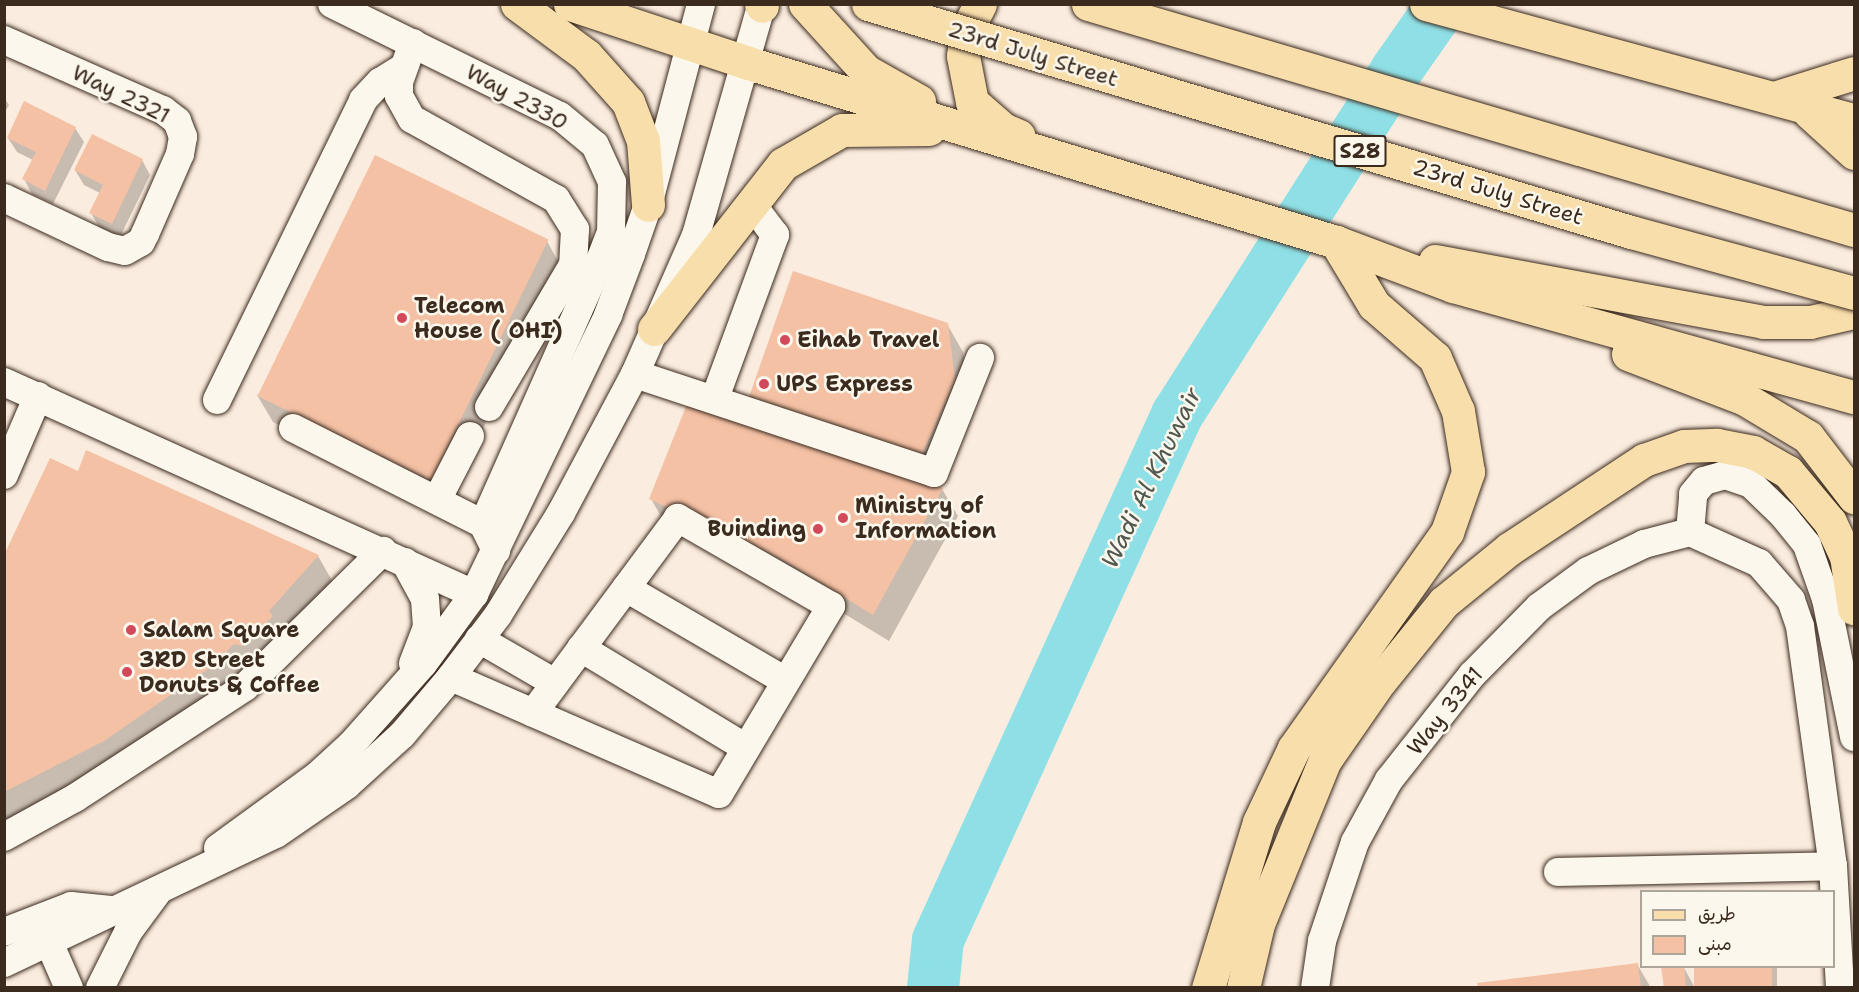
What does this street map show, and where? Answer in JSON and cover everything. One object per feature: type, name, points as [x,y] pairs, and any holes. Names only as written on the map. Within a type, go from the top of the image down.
[{"type":"main road","points":[[517,4],[586,55],[628,102],[643,141],[648,205]]},
{"type":"main road","points":[[570,4],[748,63],[1085,166],[1138,179],[1325,238],[1453,286],[1745,399],[1808,437],[1854,497]]},
{"type":"main road","points":[[805,4],[866,71],[967,130]]},
{"type":"main road","name":"23rd July Street","points":[[868,4],[1631,232],[1854,293]]},
{"type":"main road","points":[[980,4],[966,32],[963,56],[972,102],[1003,129],[1085,166]]},
{"type":"main road","points":[[1088,4],[1854,230]]},
{"type":"main road","points":[[1426,4],[1600,51],[1814,113],[1854,153]]},
{"type":"main road","points":[[1814,113],[1854,73]]},
{"type":"main road","points":[[1814,113],[1854,178]]},
{"type":"main road","points":[[654,329],[783,164],[842,130],[967,130]]},
{"type":"main road","points":[[1325,238],[1667,306],[1763,322],[1810,322],[1854,312]]},
{"type":"main road","points":[[1208,987],[1259,822],[1294,748],[1447,532],[1468,472],[1458,411],[1435,358],[1374,304],[1325,238]]},
{"type":"main road","points":[[1667,306],[1801,300],[1847,287],[1854,279]]},
{"type":"main road","points":[[1453,286],[1854,397]]},
{"type":"main road","points":[[1243,987],[1258,924],[1325,760],[1380,681],[1444,602],[1509,549],[1644,460],[1684,446],[1718,445],[1753,452],[1788,472],[1830,522],[1846,556],[1854,608]]},
{"type":"street","name":"Way 2330","points":[[332,4],[560,116],[595,145],[612,182],[611,232],[540,393],[518,474],[483,524]]},
{"type":"street","points":[[100,987],[128,932],[172,881],[318,775],[351,745],[461,617],[496,550],[518,474],[608,315],[648,205],[701,4]]},
{"type":"street","points":[[4,963],[172,881],[276,834],[347,785],[402,735],[451,677],[479,639],[561,513],[635,374],[696,235],[748,63],[762,5]]},
{"type":"street","name":"Way 2321","points":[[4,40],[163,110],[177,121],[183,137],[180,154],[141,242],[125,251],[108,247],[4,198]]},
{"type":"street","points":[[413,43],[401,69],[399,96],[411,119],[556,199],[575,229],[573,265],[489,407]]},
{"type":"street","points":[[217,400],[363,100],[380,82],[401,69]]},
{"type":"street","points":[[715,399],[775,235],[752,205]]},
{"type":"street","points":[[635,374],[934,473],[980,358]]},
{"type":"street","points":[[508,373],[540,393]]},
{"type":"street","points":[[4,382],[474,594]]},
{"type":"street","points":[[4,475],[38,396]]},
{"type":"street","points":[[293,428],[483,524],[496,550]]},
{"type":"street","points":[[436,500],[470,436]]},
{"type":"street","points":[[1834,890],[1810,686],[1800,626],[1791,600],[1760,563],[1690,532],[1693,494],[1704,481],[1725,475],[1751,484],[1783,515],[1807,545],[1826,599],[1854,736]]},
{"type":"street","points":[[451,677],[719,795],[831,606],[678,518],[533,713]]},
{"type":"street","name":"Way 3341","points":[[1315,987],[1322,942],[1355,842],[1389,780],[1472,675],[1539,607],[1588,571],[1644,544],[1690,532]]},
{"type":"street","points":[[394,557],[425,599],[427,627],[403,687]]},
{"type":"street","points":[[4,837],[75,798],[245,687],[394,557]]},
{"type":"street","points":[[626,588],[786,681]]},
{"type":"street","points":[[479,639],[555,683]]},
{"type":"street","points":[[581,648],[746,748]]},
{"type":"street","points":[[1558,872],[1833,866]]},
{"type":"street","points":[[1835,901],[1840,987]]},
{"type":"street","points":[[4,932],[71,906],[111,910]]},
{"type":"street","points":[[48,940],[69,987]]},
{"type":"building","points":[[24,101],[76,127],[45,191],[22,179],[36,152],[7,138]]},
{"type":"building","points":[[92,134],[143,159],[112,224],[89,213],[103,185],[74,170]]},
{"type":"building","name":"Telecom House ( OHI)","points":[[375,155],[548,240],[431,480],[258,396]]},
{"type":"building","points":[[793,271],[948,323],[955,380],[920,458],[749,397]]},
{"type":"building","name":"Buinding","points":[[687,404],[943,488],[873,615],[780,558],[649,499]]},
{"type":"building","name":"Salam Square","points":[[86,450],[319,555],[269,611],[273,616],[242,646],[234,644],[211,667],[104,741],[4,792],[4,555],[50,458],[78,471]]},
{"type":"building","points":[[1638,963],[1641,988],[1478,988],[1477,983]]},
{"type":"building","points":[[1661,968],[1684,968],[1686,988],[1664,988]]},
{"type":"building","points":[[1694,968],[1772,968],[1772,988],[1694,988]]},
{"type":"waterway","name":"Wadi Al Khuwair","points":[[933,988],[938,940],[1177,415],[1396,71],[1443,4]]},
{"type":"place","name":"Telecom House ( OHI)","points":[[402,318]]},
{"type":"place","name":"Eihab Travel","points":[[785,340]]},
{"type":"place","name":"UPS Express","points":[[764,384]]},
{"type":"place","name":"Ministry of Information","points":[[843,518]]},
{"type":"place","name":"Buinding","points":[[818,529]]},
{"type":"place","name":"Salam Square","points":[[131,630]]},
{"type":"place","name":"3RD Street Donuts & Coffee","points":[[127,672]]}]
